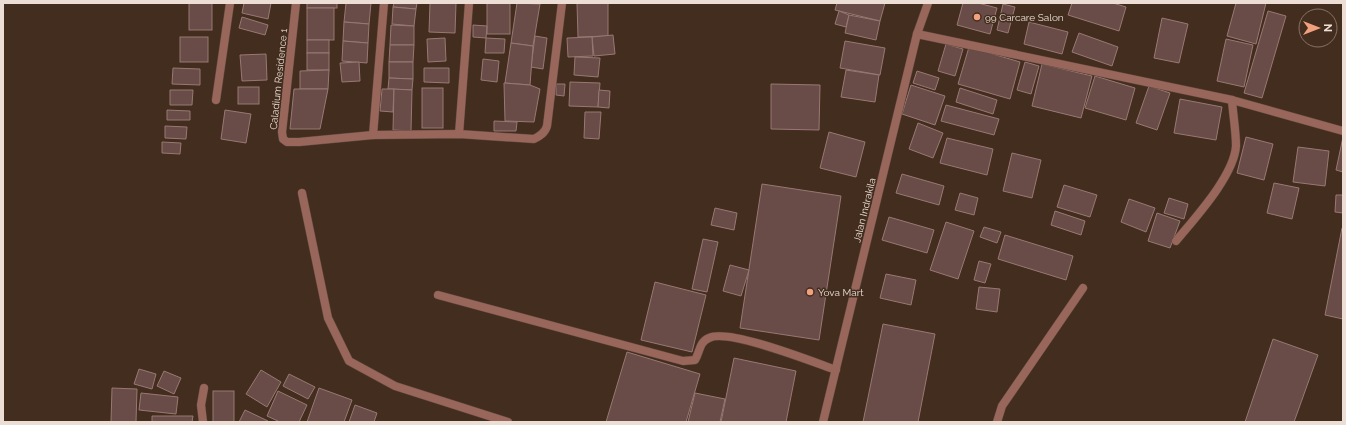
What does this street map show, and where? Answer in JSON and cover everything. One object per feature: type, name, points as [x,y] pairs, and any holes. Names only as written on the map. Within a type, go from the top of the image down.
[{"type":"street","points":[[216,100],[230,3]]},
{"type":"street","name":"Caladium Residence 1","points":[[296,3],[282,132],[283,139],[287,142],[373,136],[459,134],[534,139],[545,132],[562,3]]},
{"type":"street","points":[[373,136],[384,3]]},
{"type":"street","points":[[459,134],[469,3]]},
{"type":"street","name":"Jalan Indrakila","points":[[824,422],[917,34],[928,3]]},
{"type":"street","points":[[917,34],[1232,100],[1343,131]]},
{"type":"street","points":[[1176,241],[1203,209],[1231,162],[1236,148],[1232,100]]},
{"type":"street","points":[[302,193],[328,318],[349,361],[395,386],[508,422]]},
{"type":"street","points":[[997,422],[1002,406],[1083,288]]},
{"type":"street","points":[[438,295],[683,361],[695,360],[702,344],[710,337],[725,335],[762,345],[836,370]]},
{"type":"street","points":[[202,422],[201,404],[204,388]]},
{"type":"building","points":[[189,3],[212,3],[212,30],[189,30]]},
{"type":"building","points":[[244,3],[271,3],[268,19],[242,13]]},
{"type":"building","points":[[307,3],[337,3],[337,8],[307,8]]},
{"type":"building","points":[[346,3],[371,3],[369,24],[344,22]]},
{"type":"building","points":[[394,3],[417,3],[416,9],[393,7]]},
{"type":"building","points":[[430,3],[456,3],[455,33],[429,32]]},
{"type":"building","points":[[487,3],[510,3],[510,34],[487,34]]},
{"type":"building","points":[[517,3],[540,4],[533,46],[511,43]]},
{"type":"building","points":[[577,3],[608,3],[608,36],[578,37]]},
{"type":"building","points":[[837,3],[885,3],[880,21],[835,10]]},
{"type":"building","name":"99 Carcare Salon","points":[[963,3],[978,3],[997,8],[990,34],[957,25]]},
{"type":"building","points":[[1072,3],[1113,3],[1126,7],[1119,31],[1068,15]]},
{"type":"building","points":[[1236,3],[1266,3],[1256,44],[1227,36]]},
{"type":"building","points":[[1003,4],[1015,7],[1008,33],[997,30]]},
{"type":"building","points":[[393,7],[416,9],[414,26],[392,24]]},
{"type":"building","points":[[307,8],[334,8],[334,40],[307,40]]},
{"type":"building","points":[[839,11],[849,15],[846,27],[835,24]]},
{"type":"building","points":[[1268,11],[1286,16],[1262,98],[1244,93]]},
{"type":"building","points":[[849,15],[880,21],[876,40],[845,33]]},
{"type":"building","points":[[242,17],[268,25],[265,35],[239,28]]},
{"type":"building","points":[[1162,18],[1188,24],[1179,63],[1154,58]]},
{"type":"building","points":[[344,22],[369,24],[368,43],[343,41]]},
{"type":"building","points":[[1029,22],[1068,32],[1062,54],[1024,44]]},
{"type":"building","points":[[391,25],[414,26],[414,45],[390,45]]},
{"type":"building","points":[[473,25],[487,26],[486,38],[473,37]]},
{"type":"building","points":[[1079,33],[1118,47],[1112,66],[1072,52]]},
{"type":"building","points":[[613,35],[615,54],[594,56],[592,37]]},
{"type":"building","points":[[535,36],[547,38],[543,69],[531,67]]},
{"type":"building","points":[[180,37],[208,37],[208,62],[180,62]]},
{"type":"building","points":[[592,37],[593,56],[568,57],[567,38]]},
{"type":"building","points":[[445,38],[446,61],[428,62],[427,39]]},
{"type":"building","points":[[486,38],[505,39],[504,53],[485,53]]},
{"type":"building","points":[[1226,39],[1253,45],[1244,87],[1217,81]]},
{"type":"building","points":[[307,40],[329,40],[329,53],[307,53]]},
{"type":"building","points":[[343,41],[368,43],[367,63],[342,61]]},
{"type":"building","points":[[845,41],[885,48],[880,75],[840,68]]},
{"type":"building","points":[[511,43],[533,46],[530,85],[505,83]]},
{"type":"building","points":[[946,44],[963,49],[955,76],[938,71]]},
{"type":"building","points":[[390,45],[414,45],[413,62],[389,62]]},
{"type":"building","points":[[969,47],[1020,62],[1010,99],[958,84]]},
{"type":"building","points":[[307,53],[329,53],[329,70],[307,70]]},
{"type":"building","points":[[266,54],[267,80],[242,81],[240,55]]},
{"type":"building","points":[[575,57],[600,58],[598,77],[574,75]]},
{"type":"building","points":[[483,59],[499,61],[497,82],[481,80]]},
{"type":"building","points":[[359,62],[360,81],[342,82],[340,63]]},
{"type":"building","points":[[389,62],[413,62],[413,79],[389,78]]},
{"type":"building","points":[[1025,62],[1039,66],[1031,94],[1017,90]]},
{"type":"building","points":[[1042,64],[1092,76],[1081,118],[1032,106]]},
{"type":"building","points":[[173,68],[200,69],[200,85],[172,84]]},
{"type":"building","points":[[424,68],[449,68],[449,83],[424,82]]},
{"type":"building","points":[[329,70],[328,89],[300,89],[300,71]]},
{"type":"building","points":[[846,70],[879,75],[875,102],[841,97]]},
{"type":"building","points":[[917,71],[939,78],[935,90],[913,83]]},
{"type":"building","points":[[1095,76],[1135,88],[1126,120],[1085,108]]},
{"type":"building","points":[[389,78],[413,79],[412,90],[388,89]]},
{"type":"building","points":[[570,82],[600,83],[598,107],[569,106]]},
{"type":"building","points":[[504,83],[530,85],[540,89],[534,122],[505,121]]},
{"type":"building","points":[[556,84],[565,84],[564,96],[556,95]]},
{"type":"building","points":[[771,84],[820,85],[819,130],[771,129]]},
{"type":"building","points":[[911,85],[945,96],[935,125],[902,114]]},
{"type":"building","points":[[1149,86],[1170,93],[1157,130],[1136,123]]},
{"type":"building","points":[[238,87],[259,87],[259,104],[238,104]]},
{"type":"building","points":[[422,88],[443,88],[443,128],[422,128]]},
{"type":"building","points":[[960,88],[997,100],[993,114],[956,102]]},
{"type":"building","points":[[294,89],[328,89],[320,129],[290,129]]},
{"type":"building","points":[[382,89],[394,89],[393,112],[380,111]]},
{"type":"building","points":[[394,89],[412,90],[411,131],[393,130]]},
{"type":"building","points":[[170,90],[193,90],[192,105],[170,105]]},
{"type":"building","points":[[599,90],[610,91],[609,108],[598,107]]},
{"type":"building","points":[[1180,99],[1222,107],[1216,140],[1174,133]]},
{"type":"building","points":[[946,105],[999,119],[994,135],[941,121]]},
{"type":"building","points":[[167,110],[190,111],[190,120],[167,120]]},
{"type":"building","points":[[225,110],[251,114],[246,143],[221,139]]},
{"type":"building","points":[[585,112],[601,112],[599,139],[584,138]]},
{"type":"building","points":[[494,121],[517,122],[516,131],[494,131]]},
{"type":"building","points":[[918,123],[943,133],[933,158],[909,149]]},
{"type":"building","points":[[165,126],[187,127],[186,139],[165,138]]},
{"type":"building","points":[[829,132],[865,142],[856,177],[820,168]]},
{"type":"building","points":[[1246,137],[1273,144],[1264,180],[1237,173]]},
{"type":"building","points":[[1343,137],[1343,172],[1336,170]]},
{"type":"building","points":[[947,138],[993,149],[987,175],[940,163]]},
{"type":"building","points":[[162,142],[181,143],[180,154],[162,153]]},
{"type":"building","points":[[1298,147],[1329,151],[1325,186],[1293,182]]},
{"type":"building","points":[[1012,153],[1041,160],[1032,198],[1003,191]]},
{"type":"building","points":[[902,174],[944,186],[939,205],[896,193]]},
{"type":"building","points":[[1274,183],[1299,188],[1292,219],[1267,213]]},
{"type":"building","points":[[762,184],[841,196],[819,340],[740,328]]},
{"type":"building","points":[[1064,185],[1097,195],[1090,217],[1057,207]]},
{"type":"building","points":[[960,193],[978,198],[974,215],[955,210]]},
{"type":"building","points":[[1336,195],[1343,195],[1343,213],[1335,212]]},
{"type":"building","points":[[1169,198],[1188,204],[1184,219],[1164,213]]},
{"type":"building","points":[[1129,199],[1155,208],[1146,232],[1121,222]]},
{"type":"building","points":[[715,208],[737,213],[734,230],[711,225]]},
{"type":"building","points":[[1055,211],[1085,221],[1081,235],[1051,225]]},
{"type":"building","points":[[1157,213],[1180,221],[1170,248],[1148,241]]},
{"type":"building","points":[[889,217],[934,230],[927,253],[882,240]]},
{"type":"building","points":[[946,222],[974,231],[958,279],[930,270]]},
{"type":"building","points":[[984,227],[1001,232],[997,243],[980,237]]},
{"type":"building","points":[[1342,228],[1343,229],[1343,319],[1325,315]]},
{"type":"building","points":[[1005,235],[1073,256],[1066,280],[998,259]]},
{"type":"building","points":[[703,239],[718,242],[707,292],[692,289]]},
{"type":"building","points":[[979,261],[991,264],[985,283],[974,280]]},
{"type":"building","points":[[730,265],[749,270],[741,296],[723,291]]},
{"type":"building","points":[[886,274],[916,280],[911,305],[880,298]]},
{"type":"building","points":[[655,282],[706,295],[692,352],[641,340]]},
{"type":"building","points":[[979,287],[1000,289],[997,312],[976,309]]},
{"type":"building","points":[[883,324],[935,334],[918,422],[863,422]]},
{"type":"building","points":[[1273,339],[1318,355],[1294,422],[1245,422]]},
{"type":"building","points":[[627,352],[700,374],[686,422],[606,422]]},
{"type":"building","points":[[734,358],[796,371],[786,422],[721,422]]},
{"type":"building","points":[[139,369],[156,374],[152,389],[134,384]]},
{"type":"building","points":[[261,370],[281,382],[267,407],[246,394]]},
{"type":"building","points":[[164,371],[181,378],[174,394],[157,386]]},
{"type":"building","points":[[289,374],[315,387],[308,399],[283,386]]},
{"type":"building","points":[[112,388],[137,389],[136,422],[111,422]]},
{"type":"building","points":[[319,388],[352,400],[344,422],[307,422]]},
{"type":"building","points":[[213,391],[234,391],[234,422],[213,422]]},
{"type":"building","points":[[278,391],[307,405],[299,422],[280,422],[267,416]]},
{"type":"building","points":[[141,393],[178,397],[176,414],[139,410]]},
{"type":"building","points":[[695,393],[725,399],[720,422],[688,422]]},
{"type":"building","points":[[355,405],[377,413],[374,422],[349,422]]},
{"type":"building","points":[[245,410],[268,421],[239,422]]},
{"type":"building","points":[[152,416],[193,416],[192,422],[152,422]]},
{"type":"place","name":"99 Carcare Salon","points":[[977,17]]},
{"type":"place","name":"Yova Mart","points":[[810,292]]}]
